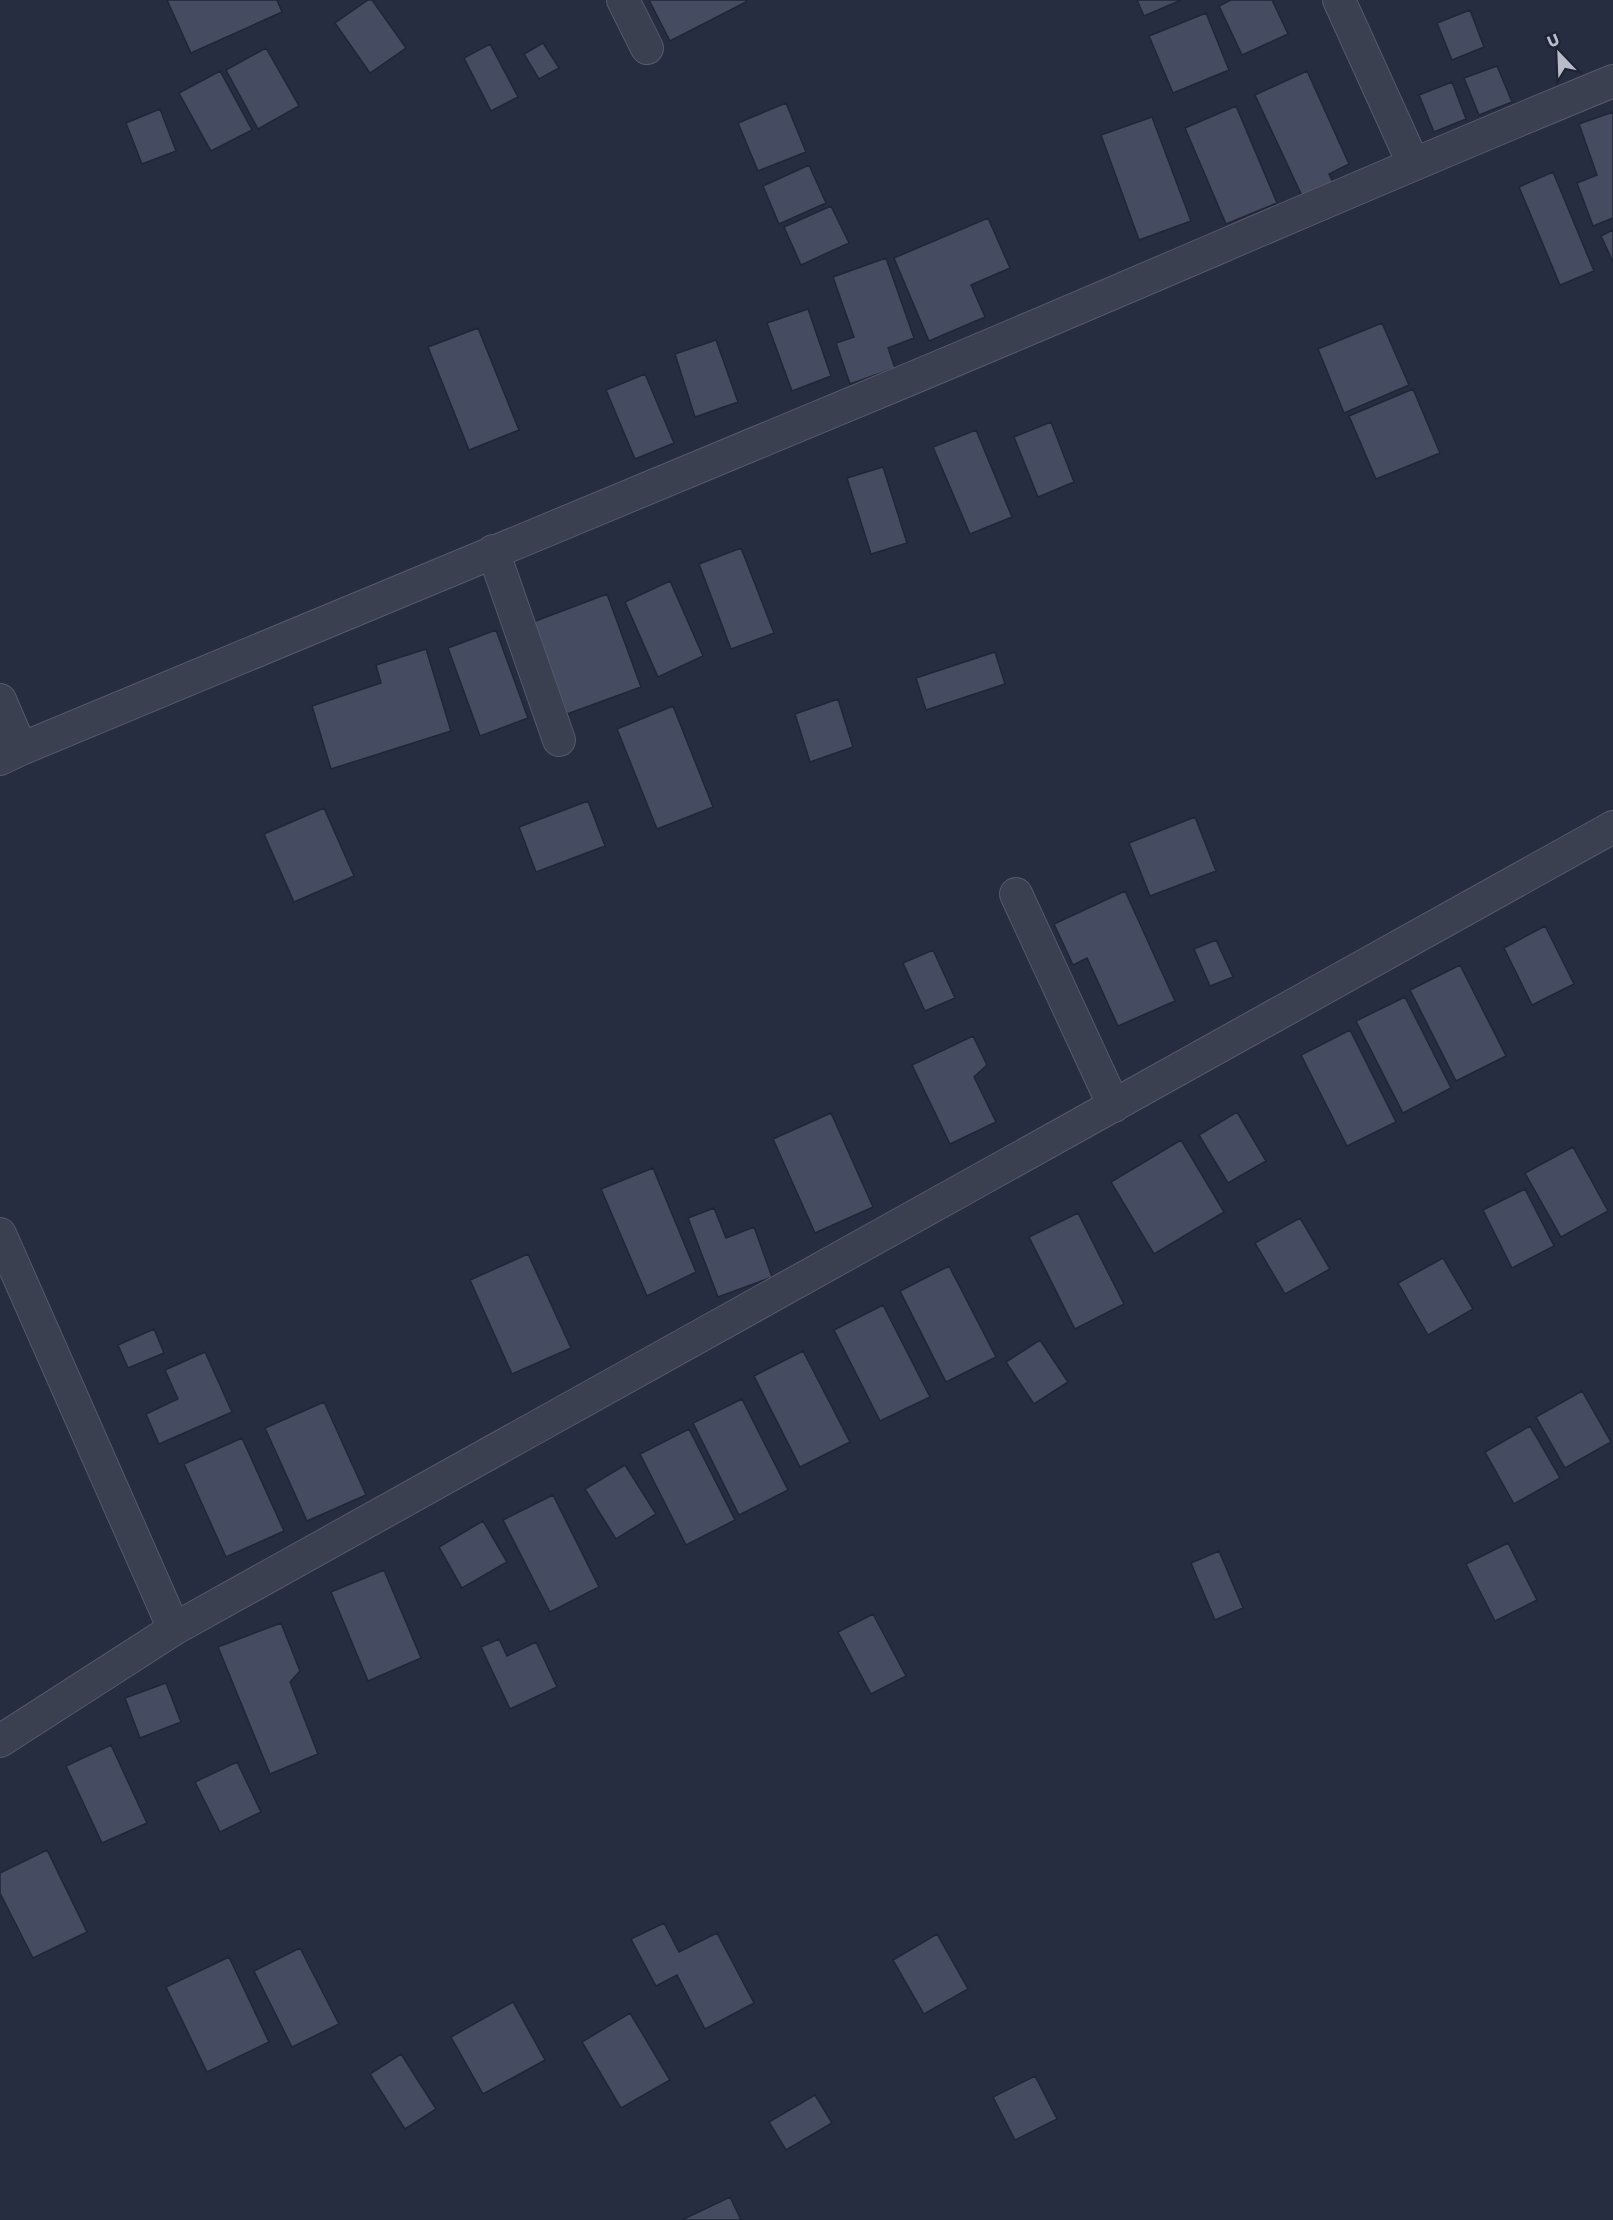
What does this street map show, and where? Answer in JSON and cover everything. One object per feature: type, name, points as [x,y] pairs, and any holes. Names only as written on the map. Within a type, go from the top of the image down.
[{"type":"street","points":[[623,0],[647,48]]},
{"type":"street","points":[[1339,0],[1413,163]]},
{"type":"street","points":[[0,700],[10,754],[493,551],[878,393],[1413,163],[1613,81]]},
{"type":"street","points":[[493,551],[559,740]]},
{"type":"street","points":[[0,1741],[174,1629],[1613,827]]},
{"type":"street","points":[[1016,894],[1114,1106]]},
{"type":"street","points":[[0,1234],[174,1629]]},
{"type":"building","points":[[167,0],[277,0],[282,12],[191,53]]},
{"type":"building","points":[[368,0],[372,0],[406,48],[370,73],[335,23]]},
{"type":"building","points":[[649,0],[745,0],[746,2],[670,41]]},
{"type":"building","points":[[1137,0],[1181,0],[1144,16]]},
{"type":"building","points":[[1231,0],[1272,0],[1288,34],[1242,55],[1219,6]]},
{"type":"building","points":[[1470,10],[1484,47],[1452,60],[1437,23]]},
{"type":"building","points":[[1206,13],[1229,70],[1173,93],[1149,36]]},
{"type":"building","points":[[543,43],[559,68],[539,79],[524,54]]},
{"type":"building","points":[[490,44],[518,97],[491,111],[464,58]]},
{"type":"building","points":[[266,48],[299,106],[258,129],[226,70]]},
{"type":"building","points":[[1497,66],[1512,102],[1479,115],[1464,78]]},
{"type":"building","points":[[220,71],[252,130],[211,151],[179,93]]},
{"type":"building","points":[[1307,71],[1349,164],[1329,174],[1334,184],[1303,198],[1255,95]]},
{"type":"building","points":[[1452,82],[1466,119],[1434,132],[1419,95]]},
{"type":"building","points":[[786,103],[806,152],[758,171],[738,123]]},
{"type":"building","points":[[1236,106],[1277,203],[1226,224],[1185,128]]},
{"type":"building","points":[[160,109],[176,151],[142,164],[126,123]]},
{"type":"building","points":[[1613,112],[1613,218],[1593,226],[1577,183],[1597,175],[1579,124]]},
{"type":"building","points":[[1152,117],[1191,221],[1139,240],[1101,135]]},
{"type":"building","points":[[809,165],[826,203],[779,224],[763,186]]},
{"type":"building","points":[[1553,172],[1594,271],[1560,285],[1519,187]]},
{"type":"building","points":[[831,206],[849,243],[801,265],[784,227]]},
{"type":"building","points":[[988,218],[1010,268],[971,285],[985,317],[929,341],[894,258]]},
{"type":"building","points":[[1613,230],[1613,262],[1601,236]]},
{"type":"building","points":[[886,258],[914,338],[888,348],[895,368],[850,384],[836,343],[854,337],[833,277]]},
{"type":"building","points":[[808,309],[831,376],[792,391],[767,323]]},
{"type":"building","points":[[1382,323],[1409,385],[1344,413],[1318,349]]},
{"type":"building","points":[[478,328],[519,430],[469,450],[428,347]]},
{"type":"building","points":[[716,340],[738,402],[695,417],[675,354]]},
{"type":"building","points":[[645,374],[674,443],[635,459],[606,390]]},
{"type":"building","points":[[1413,389],[1440,453],[1376,479],[1349,416]]},
{"type":"building","points":[[1051,422],[1074,482],[1038,497],[1014,437]]},
{"type":"building","points":[[976,430],[1012,517],[970,534],[933,447]]},
{"type":"building","points":[[883,467],[907,543],[871,554],[847,478]]},
{"type":"building","points":[[741,548],[774,633],[731,649],[699,564]]},
{"type":"building","points":[[670,581],[703,656],[658,677],[625,602]]},
{"type":"building","points":[[607,594],[641,687],[567,714],[533,622]]},
{"type":"building","points":[[496,630],[528,718],[480,736],[448,648]]},
{"type":"building","points":[[426,649],[451,731],[331,769],[312,706],[381,683],[376,665]]},
{"type":"building","points":[[995,652],[1005,684],[926,710],[916,678]]},
{"type":"building","points":[[838,699],[853,747],[810,762],[795,714]]},
{"type":"building","points":[[673,706],[713,807],[657,829],[617,729]]},
{"type":"building","points":[[588,801],[605,846],[536,872],[519,827]]},
{"type":"building","points":[[324,808],[354,876],[294,902],[264,834]]},
{"type":"building","points":[[1195,817],[1216,871],[1150,896],[1129,843]]},
{"type":"building","points":[[1125,891],[1175,1001],[1118,1026],[1087,958],[1073,965],[1054,924]]},
{"type":"building","points":[[1545,926],[1574,984],[1532,1005],[1504,948]]},
{"type":"building","points":[[1216,940],[1233,977],[1210,986],[1194,949]]},
{"type":"building","points":[[933,950],[955,998],[925,1011],[903,963]]},
{"type":"building","points":[[1460,965],[1506,1056],[1456,1081],[1410,990]]},
{"type":"building","points":[[1405,997],[1451,1088],[1403,1113],[1356,1021]]},
{"type":"building","points":[[1350,1030],[1396,1122],[1347,1146],[1301,1055]]},
{"type":"building","points":[[973,1036],[987,1065],[974,1077],[996,1122],[950,1144],[912,1065]]},
{"type":"building","points":[[1237,1112],[1266,1161],[1228,1183],[1199,1135]]},
{"type":"building","points":[[831,1113],[873,1207],[815,1233],[773,1139]]},
{"type":"building","points":[[1181,1140],[1224,1212],[1154,1254],[1111,1182]]},
{"type":"building","points":[[1573,1147],[1608,1211],[1561,1237],[1525,1173]]},
{"type":"building","points":[[653,1168],[696,1272],[647,1296],[601,1189]]},
{"type":"building","points":[[1525,1189],[1554,1246],[1512,1268],[1483,1210]]},
{"type":"building","points":[[714,1208],[726,1238],[754,1227],[772,1277],[718,1297],[688,1218]]},
{"type":"building","points":[[1078,1213],[1124,1304],[1075,1329],[1029,1237]]},
{"type":"building","points":[[1300,1218],[1330,1269],[1285,1294],[1255,1243]]},
{"type":"building","points":[[528,1254],[571,1348],[512,1374],[470,1280]]},
{"type":"building","points":[[1443,1258],[1473,1309],[1428,1335],[1398,1283]]},
{"type":"building","points":[[949,1266],[996,1357],[946,1382],[900,1291]]},
{"type":"building","points":[[883,1305],[930,1397],[880,1421],[834,1330]]},
{"type":"building","points":[[154,1329],[164,1353],[128,1368],[118,1345]]},
{"type":"building","points":[[1040,1340],[1068,1382],[1034,1404],[1006,1362]]},
{"type":"building","points":[[803,1351],[850,1442],[800,1467],[754,1376]]},
{"type":"building","points":[[205,1352],[232,1412],[159,1444],[146,1414],[178,1399],[165,1370]]},
{"type":"building","points":[[1582,1391],[1611,1442],[1565,1468],[1536,1417]]},
{"type":"building","points":[[742,1399],[788,1490],[739,1515],[693,1423]]},
{"type":"building","points":[[324,1402],[366,1495],[307,1521],[265,1428]]},
{"type":"building","points":[[1530,1426],[1560,1478],[1514,1504],[1485,1452]]},
{"type":"building","points":[[689,1429],[735,1520],[686,1545],[640,1454]]},
{"type":"building","points":[[242,1438],[284,1531],[226,1557],[184,1464]]},
{"type":"building","points":[[625,1465],[656,1514],[616,1539],[585,1489]]},
{"type":"building","points":[[553,1495],[599,1587],[550,1612],[503,1520]]},
{"type":"building","points":[[483,1521],[507,1562],[462,1588],[439,1547]]},
{"type":"building","points":[[1508,1543],[1537,1600],[1495,1621],[1466,1564]]},
{"type":"building","points":[[1219,1551],[1243,1608],[1215,1620],[1191,1563]]},
{"type":"building","points":[[384,1570],[421,1658],[368,1681],[331,1592]]},
{"type":"building","points":[[873,1614],[906,1676],[871,1694],[838,1632]]},
{"type":"building","points":[[281,1623],[300,1671],[290,1682],[318,1754],[270,1774],[218,1647]]},
{"type":"building","points":[[499,1639],[507,1656],[536,1642],[557,1687],[510,1709],[481,1647]]},
{"type":"building","points":[[166,1683],[181,1722],[140,1738],[125,1698]]},
{"type":"building","points":[[111,1745],[147,1823],[102,1843],[66,1766]]},
{"type":"building","points":[[237,1762],[261,1812],[220,1832],[195,1782]]},
{"type":"building","points":[[47,1850],[87,1932],[33,1958],[0,1893],[0,1873]]},
{"type":"building","points":[[664,1923],[679,1952],[717,1933],[754,2003],[705,2029],[677,1975],[656,1986],[631,1939]]},
{"type":"building","points":[[937,1934],[968,1989],[924,2014],[893,1960]]},
{"type":"building","points":[[300,1948],[339,2024],[292,2047],[254,1971]]},
{"type":"building","points":[[229,1957],[269,2042],[207,2072],[166,1987]]},
{"type":"building","points":[[513,2002],[545,2060],[483,2094],[451,2037]]},
{"type":"building","points":[[630,2013],[670,2080],[621,2108],[582,2042]]},
{"type":"building","points":[[401,2054],[436,2109],[405,2129],[370,2074]]},
{"type":"building","points":[[1035,2076],[1057,2119],[1015,2140],[993,2097]]},
{"type":"building","points":[[815,2095],[832,2123],[786,2150],[769,2122]]},
{"type":"building","points":[[730,2197],[741,2220],[682,2220]]}]
